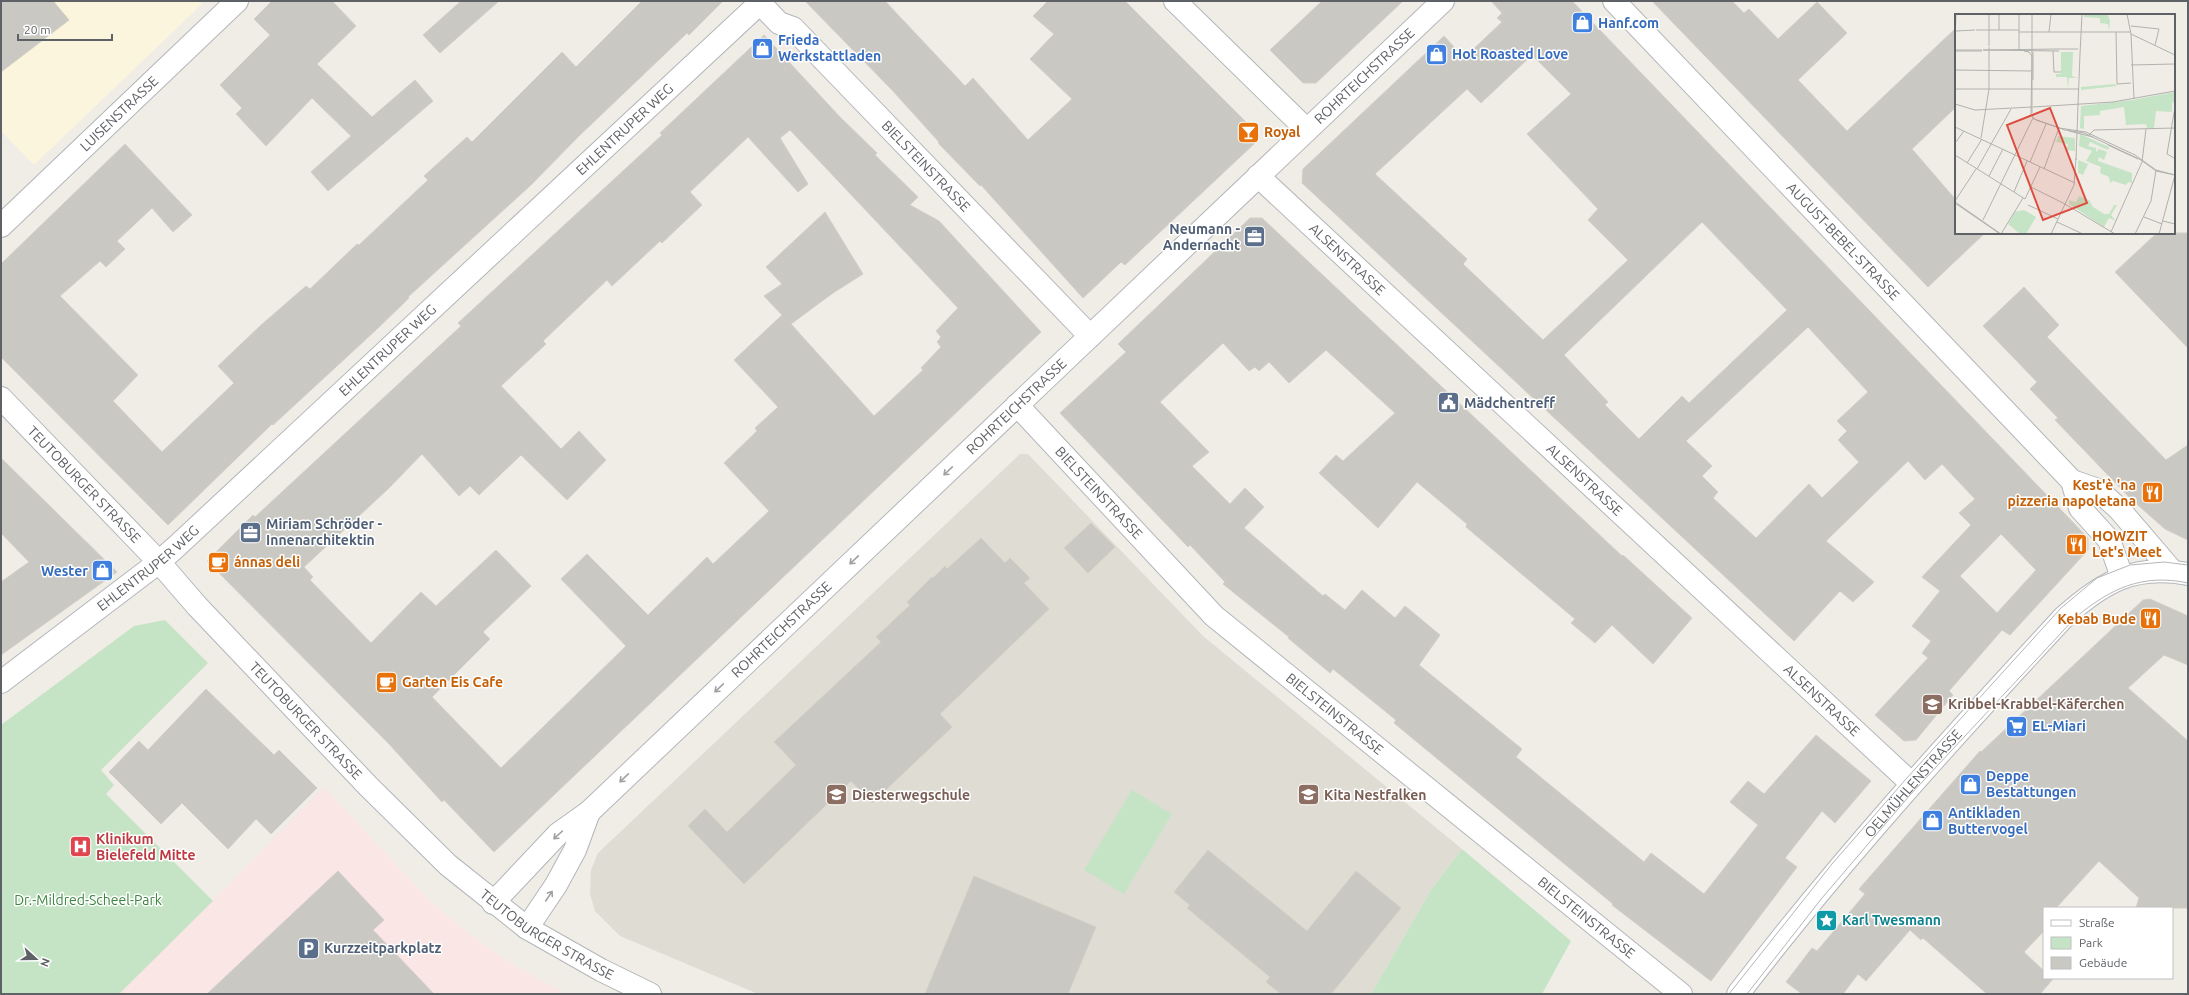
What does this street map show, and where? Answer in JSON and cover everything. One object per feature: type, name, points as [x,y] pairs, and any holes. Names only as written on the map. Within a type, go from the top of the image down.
[{"type":"street","name":"LUISENSTRASSE","points":[[1,226],[237,1]]},
{"type":"street","points":[[1175,1],[1307,130]]},
{"type":"street","name":"ROHRTEICHSTRASSE","points":[[493,903],[558,834],[589,812],[1443,1]]},
{"type":"street","name":"AUGUST-BEBEL-STRASSE","points":[[1614,1],[2072,481],[2080,508],[2108,540],[2122,577]]},
{"type":"street","name":"BIELSTEINSTRASSE","points":[[759,2],[779,23],[793,28],[1090,336]]},
{"type":"street","name":"EHLENTRUPER WEG","points":[[1,682],[159,562],[759,2]]},
{"type":"street","name":"ALSENSTRASSE","points":[[1258,176],[1911,784]]},
{"type":"street","name":"TEUTOBURGER STRASSE","points":[[1,398],[159,562],[197,606],[408,827],[466,881],[527,928],[601,970],[650,994]]},
{"type":"street","name":"BIELSTEINSTRASSE","points":[[1017,405],[1214,616],[1680,994]]},
{"type":"street","name":"AUGUST-BEBEL-STRASSE","points":[[2072,481],[2098,490],[2180,573]]},
{"type":"street","name":"OELMÜHLENSTRASSE","points":[[1738,994],[1789,927],[1911,784],[2064,617],[2087,596],[2122,577],[2156,570],[2180,573]]},
{"type":"street","name":"ROHRTEICHSTRASSE","points":[[527,928],[556,885],[575,850],[589,812]]},
{"type":"shaded area","points":[[1,1],[199,1],[202,4],[34,165],[1,131]]},
{"type":"shaded area","points":[[1020,454],[1028,454],[1203,636],[1462,849],[1431,890],[1371,994],[758,994],[620,936],[595,911],[590,894],[591,870],[598,853]]},
{"type":"shaded area","name":"Klinikum Bielefeld Mitte","points":[[165,620],[208,663],[101,770],[114,785],[106,794],[213,901],[324,787],[431,902],[467,932],[509,962],[566,994],[1,994],[1,725],[134,626]]},
{"type":"green space","name":"Dr.-Mildred-Scheel-Park","points":[[165,620],[208,663],[101,770],[114,785],[106,794],[213,901],[119,994],[1,994],[1,725],[134,626]]},
{"type":"green space","points":[[1132,790],[1172,814],[1124,894],[1084,870]]},
{"type":"green space","points":[[1462,849],[1571,941],[1542,994],[1371,994],[1431,890]]},
{"type":"building","points":[[1,1],[53,1],[69,20],[1,72]]},
{"type":"building","points":[[272,1],[332,1],[356,26],[317,64],[372,117],[415,80],[433,101],[328,191],[311,172],[351,136],[312,98],[266,146],[236,114],[242,108],[220,85],[270,35],[254,19]]},
{"type":"building","points":[[461,1],[499,1],[440,53],[423,35]]},
{"type":"building","points":[[642,1],[723,1],[689,35],[687,33],[579,136],[531,185],[408,297],[409,298],[376,330],[273,425],[272,424],[168,525],[1,357],[1,264],[125,144],[192,215],[173,232],[152,208],[117,241],[125,249],[106,267],[100,261],[60,296],[138,375],[113,401],[162,452],[234,383],[218,366],[260,326],[306,286],[310,289],[357,244],[359,245],[428,180],[424,176],[467,137],[472,142],[562,52],[576,67]]},
{"type":"building","points":[[805,1],[885,1],[965,86],[973,78],[1028,140],[1072,99],[1030,59],[1054,34],[1033,16],[1048,1],[1125,1],[1254,130],[1254,144],[1125,265],[1121,262],[1083,298],[981,185],[980,186],[938,143],[939,142],[892,90]]},
{"type":"building","points":[[1322,1],[1403,1],[1316,83],[1303,83],[1270,50]]},
{"type":"building","points":[[1491,1],[1572,1],[2088,538],[2088,550],[2010,635],[2002,630],[1949,691],[1953,695],[1916,740],[1904,741],[1875,715],[1928,658],[1922,653],[1931,641],[1912,626],[1940,591],[1922,577],[1971,525],[1959,513],[1975,499],[1942,464],[1925,480],[1908,461],[1826,541],[1874,582],[1853,602],[1840,591],[1794,641],[1302,183],[1303,169],[1444,36],[1464,58],[1502,22],[1497,18],[1502,13]],"holes":[[[1532,55],[1571,94],[1527,134],[1598,209],[1588,220],[1628,260],[1543,340],[1463,264],[1467,259],[1375,174],[1467,89],[1481,103]],[[1702,222],[1787,310],[1689,403],[1682,396],[1639,439],[1605,405],[1608,402],[1564,355]],[[1808,327],[1868,392],[1837,421],[1847,431],[1838,440],[1859,462],[1822,498],[1809,484],[1756,538],[1713,498],[1718,492],[1702,476],[1712,466],[1686,441]],[[2001,534],[2036,570],[1997,613],[1960,576]]]},
{"type":"building","points":[[1652,1],[1732,1],[1744,13],[1749,9],[1778,39],[1817,2],[1847,33],[1798,80],[1847,131],[1955,29],[1955,108],[1912,149],[1955,199],[1955,234],[1984,234],[1928,287]]},
{"type":"building","points":[[764,35],[839,116],[877,153],[875,155],[918,197],[910,205],[939,221],[1041,332],[494,852],[444,800],[442,802],[389,744],[207,561],[253,515],[255,517],[461,326],[458,323],[662,135],[660,133]],"holes":[[[790,130],[958,308],[936,331],[941,337],[937,342],[941,347],[921,368],[923,370],[874,416],[791,324],[833,293],[863,274],[825,212],[766,267],[782,284],[764,296],[782,315],[734,360],[778,407],[755,428],[757,431],[724,463],[769,511],[713,564],[707,557],[648,615],[587,554],[561,579],[626,646],[501,768],[432,697],[490,639],[483,632],[531,586],[496,550],[436,606],[421,592],[371,643],[310,580],[313,577],[304,567],[388,489],[422,454],[459,496],[470,486],[479,495],[521,455],[567,500],[606,460],[579,431],[561,449],[501,386],[546,344],[543,341],[607,280],[612,286],[660,241],[662,243],[702,205],[690,192],[748,137],[798,192],[808,184],[780,138]]]},
{"type":"building","points":[[1250,218],[1262,218],[1622,556],[1623,555],[1692,618],[1653,664],[1612,625],[1595,643],[1571,623],[1575,619],[1466,527],[1467,524],[1417,482],[1378,528],[1319,473],[1336,455],[1343,461],[1395,413],[1326,350],[1289,383],[1269,362],[1259,371],[1255,367],[1249,371],[1223,343],[1160,402],[1209,452],[1192,466],[1230,504],[1245,488],[1264,507],[1244,528],[1323,596],[1325,594],[1345,610],[1362,590],[1395,618],[1405,606],[1440,635],[1419,665],[1522,749],[1516,757],[1644,862],[1651,853],[1704,894],[1758,825],[1730,802],[1748,781],[1764,794],[1816,735],[1871,781],[1835,823],[1822,811],[1785,858],[1797,867],[1711,981],[1612,905],[1613,904],[1394,723],[1396,720],[1333,669],[1330,673],[1288,638],[1289,637],[1223,584],[1225,582],[1190,545],[1188,547],[1060,413],[1126,352],[1118,344]]},
{"type":"building","points":[[2188,233],[2188,348],[2115,272],[2156,234]]},
{"type":"building","points":[[2024,287],[2059,325],[2047,337],[2166,460],[2188,445],[2188,540],[2165,529],[2131,499],[2055,420],[2058,418],[2030,389],[2037,382],[1983,326]]},
{"type":"building","points":[[1,458],[117,572],[1,655],[1,582],[29,562],[1,533]]},
{"type":"building","points":[[1091,523],[1115,547],[1088,573],[1064,548]]},
{"type":"building","points":[[981,538],[1005,563],[1010,558],[1030,578],[1024,583],[1049,609],[940,714],[952,727],[872,803],[851,781],[744,884],[688,826],[705,809],[727,832],[796,765],[774,742],[881,642],[876,637],[910,605],[907,602],[932,577],[933,578],[945,566],[947,569]]},
{"type":"building","points":[[2150,599],[2188,616],[2188,665],[2164,655],[2128,688],[2188,741],[2188,908],[2136,907],[2139,898],[2099,861],[2057,907],[2043,907],[2043,932],[2024,952],[2043,970],[2043,979],[2053,979],[2040,994],[1987,994],[1923,938],[1921,940],[1910,930],[1866,981],[1858,974],[1843,994],[1802,994],[1786,982],[1812,948],[1817,951],[1865,894],[1859,889],[1980,751],[1981,752],[2143,600]]},
{"type":"building","points":[[206,689],[274,755],[279,750],[317,788],[271,834],[256,819],[228,849],[182,803],[161,824],[109,772],[139,741],[148,750]]},
{"type":"building","points":[[1208,850],[1307,931],[1356,871],[1401,908],[1331,994],[1281,994],[1266,982],[1270,977],[1187,908],[1190,905],[1174,892]]},
{"type":"building","name":"Kurzzeitparkplatz","points":[[338,871],[384,920],[373,930],[434,994],[207,994]]},
{"type":"building","points":[[974,876],[1096,927],[1068,994],[925,994]]},
{"type":"tram line","points":[[1729,994],[1832,864],[1906,779],[2061,608],[2097,578],[2130,565],[2164,562],[2188,565]]},
{"type":"tram line","points":[[1747,994],[1822,898],[1910,795],[2076,617],[2101,598],[2114,591],[2141,582],[2171,580],[2188,583]]},
{"type":"place","name":"Hanf.com","points":[[1583,23]]},
{"type":"place","name":"Frieda Werkstattladen","points":[[763,48]]},
{"type":"place","name":"Hot Roasted Love","points":[[1437,54]]},
{"type":"place","name":"Royal","points":[[1248,132]]},
{"type":"place","name":"Neumann - Andernacht","points":[[1255,237]]},
{"type":"place","name":"Mädchentreff","points":[[1448,403]]},
{"type":"place","name":"Kest'è 'na pizzeria napoletana","points":[[2152,493]]},
{"type":"place","name":"Miriam Schröder - Innenarchitektin","points":[[251,532]]},
{"type":"place","name":"HOWZIT Let's Meet","points":[[2077,544]]},
{"type":"place","name":"ánnas deli","points":[[219,562]]},
{"type":"place","name":"Wester","points":[[103,571]]},
{"type":"place","name":"Kebab Bude","points":[[2151,619]]},
{"type":"place","name":"Garten Eis Cafe","points":[[386,682]]},
{"type":"place","name":"Kribbel-Krabbel-Käferchen","points":[[1932,704]]},
{"type":"place","name":"EL-Miari","points":[[2017,726]]},
{"type":"place","name":"Deppe Bestattungen","points":[[1970,784]]},
{"type":"place","name":"Diesterwegschule","points":[[836,795]]},
{"type":"place","name":"Kita Nestfalken","points":[[1308,795]]},
{"type":"place","name":"Antikladen Buttervogel","points":[[1932,821]]},
{"type":"place","name":"Klinikum Bielefeld Mitte","points":[[80,847]]},
{"type":"place","name":"Karl Twesmann","points":[[1827,920]]},
{"type":"place","name":"Kurzzeitparkplatz","points":[[308,948]]}]
